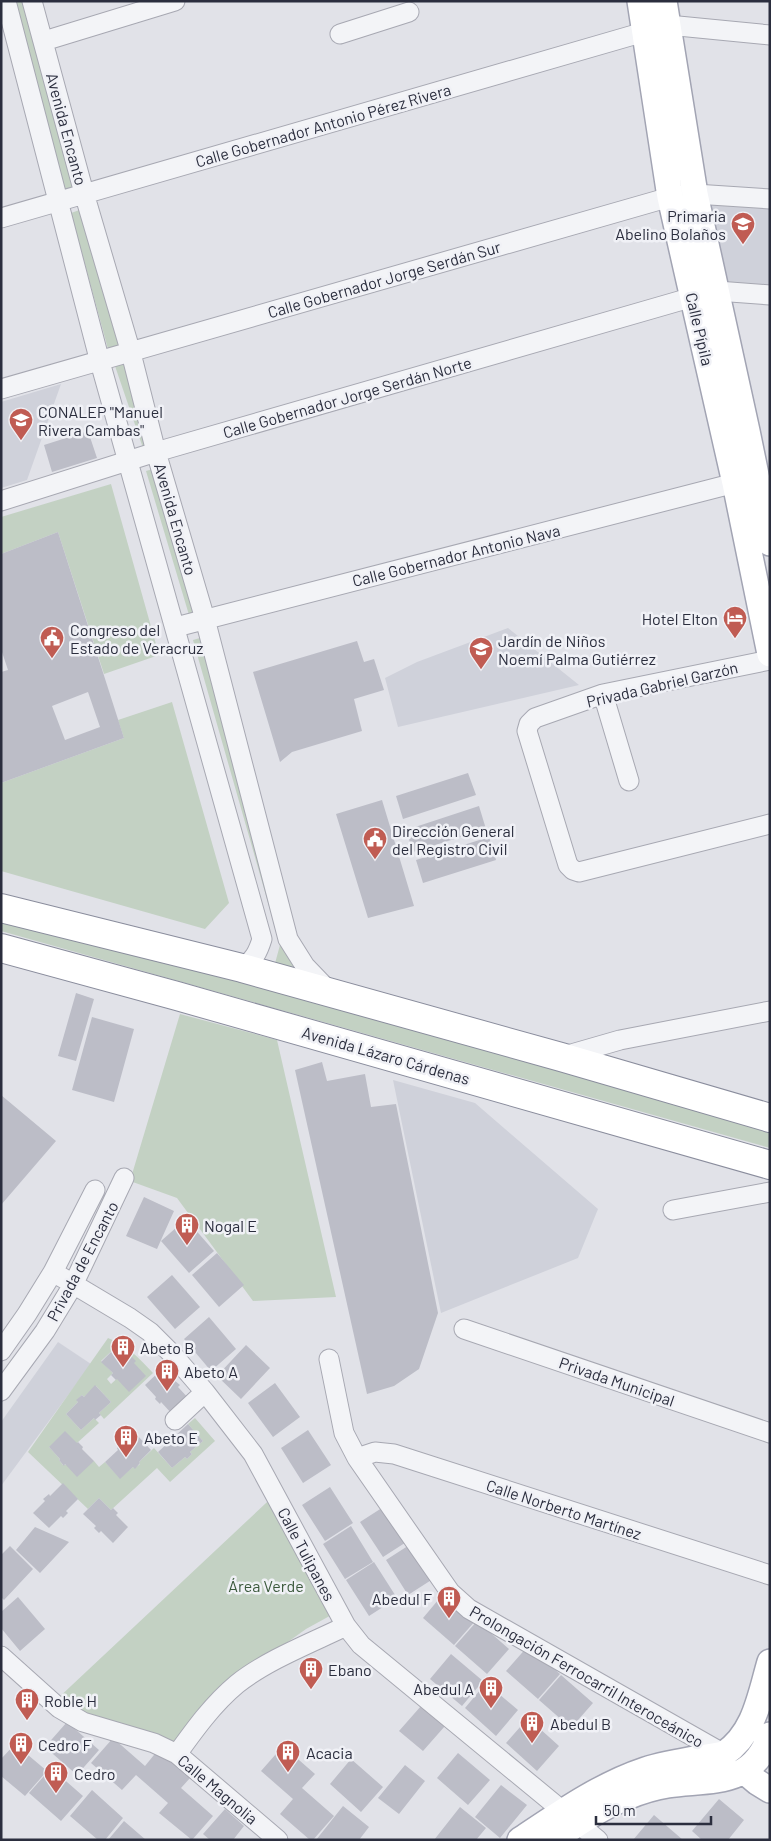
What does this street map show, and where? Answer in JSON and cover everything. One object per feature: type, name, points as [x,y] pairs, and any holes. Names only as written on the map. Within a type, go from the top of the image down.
[{"type":"highway","points":[[1,908],[242,968],[561,1057],[770,1118]]},
{"type":"highway","name":"Avenida Lázaro Cárdenas","points":[[1,948],[177,996],[770,1165]]},
{"type":"main road","name":"Calle Pípila","points":[[640,1],[659,19],[717,291],[754,481],[770,654]]},
{"type":"main road","name":"Calle Pípila","points":[[659,19],[670,197],[693,297],[754,481],[770,542]]},
{"type":"main road","points":[[554,1840],[570,1818],[616,1781],[646,1770],[724,1754],[740,1742],[752,1721],[770,1662]]},
{"type":"main road","points":[[520,1840],[570,1818],[665,1786],[728,1779],[756,1762],[766,1747],[770,1736]]},
{"type":"main road","points":[[744,1771],[770,1790]]},
{"type":"street","name":"Avenida Encanto","points":[[6,1],[9,48],[57,202],[262,939],[257,953],[242,968]]},
{"type":"street","name":"Avenida Encanto","points":[[32,1],[84,194],[131,353],[156,452],[205,619],[288,939],[305,966],[334,995]]},
{"type":"street","points":[[44,41],[175,1]]},
{"type":"street","points":[[340,34],[398,10]]},
{"type":"street","name":"Calle Gobernador Antonio Pérez Rivera","points":[[1,218],[659,19],[770,35]]},
{"type":"street","name":"Calle Gobernador Jorge Serdán Sur","points":[[1,389],[670,197],[695,194],[770,199]]},
{"type":"street","points":[[717,291],[770,296]]},
{"type":"street","name":"Calle Gobernador Jorge Serdán Norte","points":[[1,501],[156,452],[693,297]]},
{"type":"street","name":"Calle Gobernador Antonio Nava","points":[[176,627],[754,481]]},
{"type":"street","name":"Privada Gabriel Garzón","points":[[770,660],[603,694],[535,718],[529,724],[527,731],[568,865],[573,870],[579,872],[770,824]]},
{"type":"street","points":[[603,694],[629,780]]},
{"type":"street","points":[[561,1057],[620,1040],[770,1011]]},
{"type":"street","points":[[612,1072],[611,1057],[620,1040]]},
{"type":"street","name":"Privada de Encanto","points":[[1,1391],[45,1331],[73,1284],[124,1178]]},
{"type":"street","name":"Privada de Encanto","points":[[1,1352],[53,1272],[94,1190]]},
{"type":"street","points":[[673,1210],[770,1192]]},
{"type":"street","name":"Calle Tulipanes","points":[[53,1272],[150,1332],[205,1392],[253,1454],[346,1626],[362,1645],[598,1840]]},
{"type":"street","name":"Privada Municipal","points":[[464,1329],[770,1433]]},
{"type":"street","name":"Prolongación Ferrocarril Interoceánico","points":[[329,1360],[344,1433],[357,1458],[450,1592],[469,1609],[724,1754]]},
{"type":"street","points":[[176,1420],[205,1392]]},
{"type":"street","name":"Calle Norberto Martínez","points":[[357,1458],[375,1452],[394,1454],[770,1575]]},
{"type":"street","points":[[177,1754],[209,1711],[238,1684],[275,1661],[346,1626]]},
{"type":"street","name":"Calle Magnolia","points":[[1,1656],[59,1708],[83,1722],[154,1743],[177,1754],[278,1840]]},
{"type":"shaded area","name":"Primaria Abelino Bolaños","points":[[709,201],[770,209],[770,286],[724,282]]},
{"type":"shaded area","name":"CONALEP \"Manuel Rivera Cambas\"","points":[[61,384],[27,480],[1,488],[1,402]]},
{"type":"shaded area","name":"Jardín de Niños Noemí Palma Gutiérrez","points":[[508,628],[579,685],[398,727],[385,678],[417,662]]},
{"type":"shaded area","points":[[393,1080],[475,1103],[598,1209],[578,1258],[441,1313]]},
{"type":"shaded area","points":[[58,1342],[91,1364],[1,1486],[1,1422]]},
{"type":"green space","points":[[16,1],[36,1],[84,191],[66,196]]},
{"type":"green space","points":[[88,207],[129,343],[108,349],[71,213]]},
{"type":"green space","points":[[133,361],[159,443],[143,448],[115,366]]},
{"type":"green space","points":[[163,466],[205,611],[189,615],[146,471]]},
{"type":"green space","points":[[111,484],[159,655],[104,674],[58,532],[1,554],[1,517]]},
{"type":"green space","points":[[210,635],[297,942],[315,978],[274,967],[280,945],[193,640]]},
{"type":"green space","points":[[172,702],[229,903],[205,929],[1,871],[1,783],[124,738],[118,720]]},
{"type":"green space","points":[[1,914],[770,1130],[770,1148],[1,931]]},
{"type":"green space","points":[[180,1014],[277,1040],[336,1297],[253,1301],[177,1198],[130,1181]]},
{"type":"green space","points":[[108,1338],[127,1348],[153,1373],[104,1419],[99,1413],[111,1402],[96,1386],[84,1397],[82,1395],[77,1400],[78,1402],[66,1414],[81,1430],[94,1418],[99,1423],[77,1443],[49,1447],[63,1465],[94,1461],[99,1467],[105,1462],[120,1478],[133,1467],[135,1468],[140,1464],[139,1462],[154,1448],[172,1468],[185,1457],[187,1459],[192,1454],[190,1452],[203,1441],[188,1424],[195,1418],[215,1441],[170,1482],[157,1468],[111,1510],[99,1498],[88,1509],[28,1452]],"holes":[[[117,1346],[129,1358],[131,1356],[134,1363],[111,1384],[107,1379],[113,1373],[101,1361]]]},
{"type":"green space","name":"Área Verde","points":[[281,1489],[346,1607],[306,1629],[278,1649],[173,1752],[55,1701]]},
{"type":"building","points":[[88,431],[97,458],[52,472],[44,445]]},
{"type":"building","name":"Congreso del Estado de Veracruz","points":[[58,532],[124,738],[1,783],[1,672],[8,670],[1,649],[1,554]],"holes":[[[88,692],[100,727],[65,740],[52,706]]]},
{"type":"building","points":[[357,641],[364,662],[374,659],[384,690],[354,699],[362,731],[292,752],[280,762],[253,672]]},
{"type":"building","points":[[468,773],[476,795],[403,819],[396,796]]},
{"type":"building","name":"Dirección General del Registro Civil","points":[[382,800],[414,906],[368,918],[336,814]]},
{"type":"building","points":[[479,806],[486,829],[413,852],[406,830]]},
{"type":"building","points":[[489,837],[496,860],[423,883],[416,860]]},
{"type":"building","points":[[76,993],[94,999],[76,1061],[58,1056]]},
{"type":"building","points":[[92,1017],[134,1029],[114,1102],[72,1090]]},
{"type":"building","points":[[322,1062],[327,1081],[365,1074],[371,1107],[396,1104],[438,1313],[419,1369],[394,1386],[367,1394],[295,1070]]},
{"type":"building","points":[[1,1095],[56,1141],[1,1205]]},
{"type":"building","points":[[144,1197],[174,1211],[157,1249],[126,1236]]},
{"type":"building","name":"Nogal E","points":[[186,1219],[214,1251],[189,1273],[161,1241]]},
{"type":"building","points":[[217,1253],[244,1285],[219,1307],[192,1275]]},
{"type":"building","points":[[172,1275],[200,1307],[175,1329],[147,1297]]},
{"type":"building","points":[[209,1317],[236,1349],[211,1371],[184,1339]]},
{"type":"building","points":[[246,1345],[270,1368],[241,1399],[217,1376]]},
{"type":"building","name":"Abeto B","points":[[117,1346],[129,1358],[131,1356],[136,1361],[134,1363],[146,1376],[129,1392],[111,1375],[113,1373],[101,1362]]},
{"type":"building","name":"Abeto A","points":[[161,1370],[180,1385],[178,1387],[190,1400],[173,1415],[161,1402],[160,1404],[155,1399],[156,1397],[145,1385]]},
{"type":"building","points":[[275,1383],[300,1417],[273,1437],[248,1403]]},
{"type":"building","points":[[95,1385],[111,1402],[99,1413],[101,1415],[95,1420],[94,1418],[81,1430],[66,1414],[78,1402],[76,1400],[82,1395],[84,1397]]},
{"type":"building","points":[[188,1424],[203,1441],[190,1452],[192,1454],[187,1459],[185,1457],[172,1468],[158,1452],[170,1441],[168,1439],[174,1434],[175,1436]]},
{"type":"building","points":[[308,1430],[331,1465],[303,1483],[281,1448]]},
{"type":"building","points":[[65,1431],[83,1447],[82,1449],[94,1461],[77,1477],[65,1464],[64,1466],[49,1447]]},
{"type":"building","name":"Abeto E","points":[[136,1434],[151,1450],[135,1469],[133,1467],[120,1479],[105,1462],[118,1450],[117,1448],[122,1443],[124,1445]]},
{"type":"building","points":[[63,1483],[78,1499],[66,1511],[68,1513],[63,1518],[61,1516],[49,1528],[33,1513],[45,1501],[43,1499],[49,1494],[50,1496]]},
{"type":"building","points":[[330,1487],[353,1523],[325,1541],[302,1505]]},
{"type":"building","points":[[99,1498],[111,1510],[113,1508],[118,1513],[116,1515],[128,1527],[113,1543],[101,1531],[99,1533],[94,1528],[96,1526],[83,1514]]},
{"type":"building","points":[[388,1504],[411,1539],[383,1557],[360,1522]]},
{"type":"building","points":[[351,1526],[373,1562],[345,1579],[323,1544]]},
{"type":"building","points":[[35,1527],[69,1542],[40,1573],[16,1550]]},
{"type":"building","points":[[414,1542],[436,1577],[408,1595],[386,1560]]},
{"type":"building","points":[[10,1546],[33,1569],[4,1600],[1,1597],[1,1555]]},
{"type":"building","points":[[374,1562],[397,1598],[369,1616],[346,1580]]},
{"type":"building","name":"Abedul F","points":[[444,1593],[476,1620],[454,1645],[423,1618]]},
{"type":"building","points":[[18,1597],[45,1629],[20,1651],[1,1628],[1,1612]]},
{"type":"building","points":[[477,1621],[509,1649],[487,1674],[455,1646]]},
{"type":"building","points":[[528,1646],[560,1674],[538,1699],[506,1671]]},
{"type":"building","points":[[451,1654],[483,1681],[462,1706],[430,1679]]},
{"type":"building","points":[[561,1675],[593,1703],[571,1728],[539,1700]]},
{"type":"building","name":"Abedul A","points":[[486,1683],[518,1710],[496,1736],[465,1708]]},
{"type":"building","points":[[421,1706],[445,1726],[423,1751],[399,1731]]},
{"type":"building","name":"Abedul B","points":[[528,1718],[559,1746],[537,1771],[506,1743]]},
{"type":"building","name":"Cedro","points":[[67,1722],[99,1750],[77,1775],[45,1747]]},
{"type":"building","points":[[113,1738],[145,1766],[158,1750],[190,1778],[181,1788],[213,1816],[192,1840],[159,1813],[168,1803],[136,1775],[122,1790],[91,1763]]},
{"type":"building","name":"Cedro F","points":[[15,1744],[47,1771],[25,1796],[1,1776],[1,1759]]},
{"type":"building","points":[[283,1746],[315,1774],[302,1788],[334,1816],[313,1840],[310,1840],[280,1814],[293,1799],[261,1771]]},
{"type":"building","points":[[458,1753],[490,1780],[468,1805],[437,1778]]},
{"type":"building","points":[[351,1759],[383,1787],[361,1812],[330,1784]]},
{"type":"building","points":[[405,1765],[425,1781],[399,1814],[378,1798]]},
{"type":"building","name":"Cedro","points":[[51,1768],[83,1796],[61,1821],[29,1793]]},
{"type":"building","points":[[501,1785],[527,1805],[500,1838],[475,1817]]},
{"type":"building","points":[[92,1790],[123,1818],[105,1840],[98,1840],[70,1816]]},
{"type":"building","points":[[719,1799],[744,1820],[728,1840],[702,1840],[692,1831]]},
{"type":"building","points":[[343,1806],[369,1827],[359,1840],[316,1840]]},
{"type":"building","points":[[460,1807],[486,1828],[476,1840],[434,1840]]},
{"type":"building","points":[[225,1809],[244,1826],[233,1840],[210,1840],[203,1834]]},
{"type":"building","points":[[654,1815],[683,1840],[633,1840]]},
{"type":"building","points":[[124,1821],[146,1840],[108,1840]]},
{"type":"place","name":"Primaria Abelino Bolaños","points":[[743,245]]},
{"type":"place","name":"CONALEP \"Manuel Rivera Cambas\"","points":[[21,441]]},
{"type":"place","name":"Hotel Elton","points":[[735,639]]},
{"type":"place","name":"Congreso del Estado de Veracruz","points":[[52,659]]},
{"type":"place","name":"Jardín de Niños Noemí Palma Gutiérrez","points":[[481,670]]},
{"type":"place","name":"Dirección General del Registro Civil","points":[[375,860]]},
{"type":"place","name":"Nogal E","points":[[187,1246]]},
{"type":"place","name":"Abeto B","points":[[123,1368]]},
{"type":"place","name":"Abeto A","points":[[167,1392]]},
{"type":"place","name":"Abeto E","points":[[126,1458]]},
{"type":"place","name":"Abedul F","points":[[449,1619]]},
{"type":"place","name":"Ebano","points":[[311,1690]]},
{"type":"place","name":"Abedul A","points":[[491,1709]]},
{"type":"place","name":"Roble H","points":[[27,1721]]},
{"type":"place","name":"Abedul B","points":[[532,1744]]},
{"type":"place","name":"Cedro F","points":[[21,1765]]},
{"type":"place","name":"Acacia","points":[[288,1773]]},
{"type":"place","name":"Cedro","points":[[56,1794]]}]
